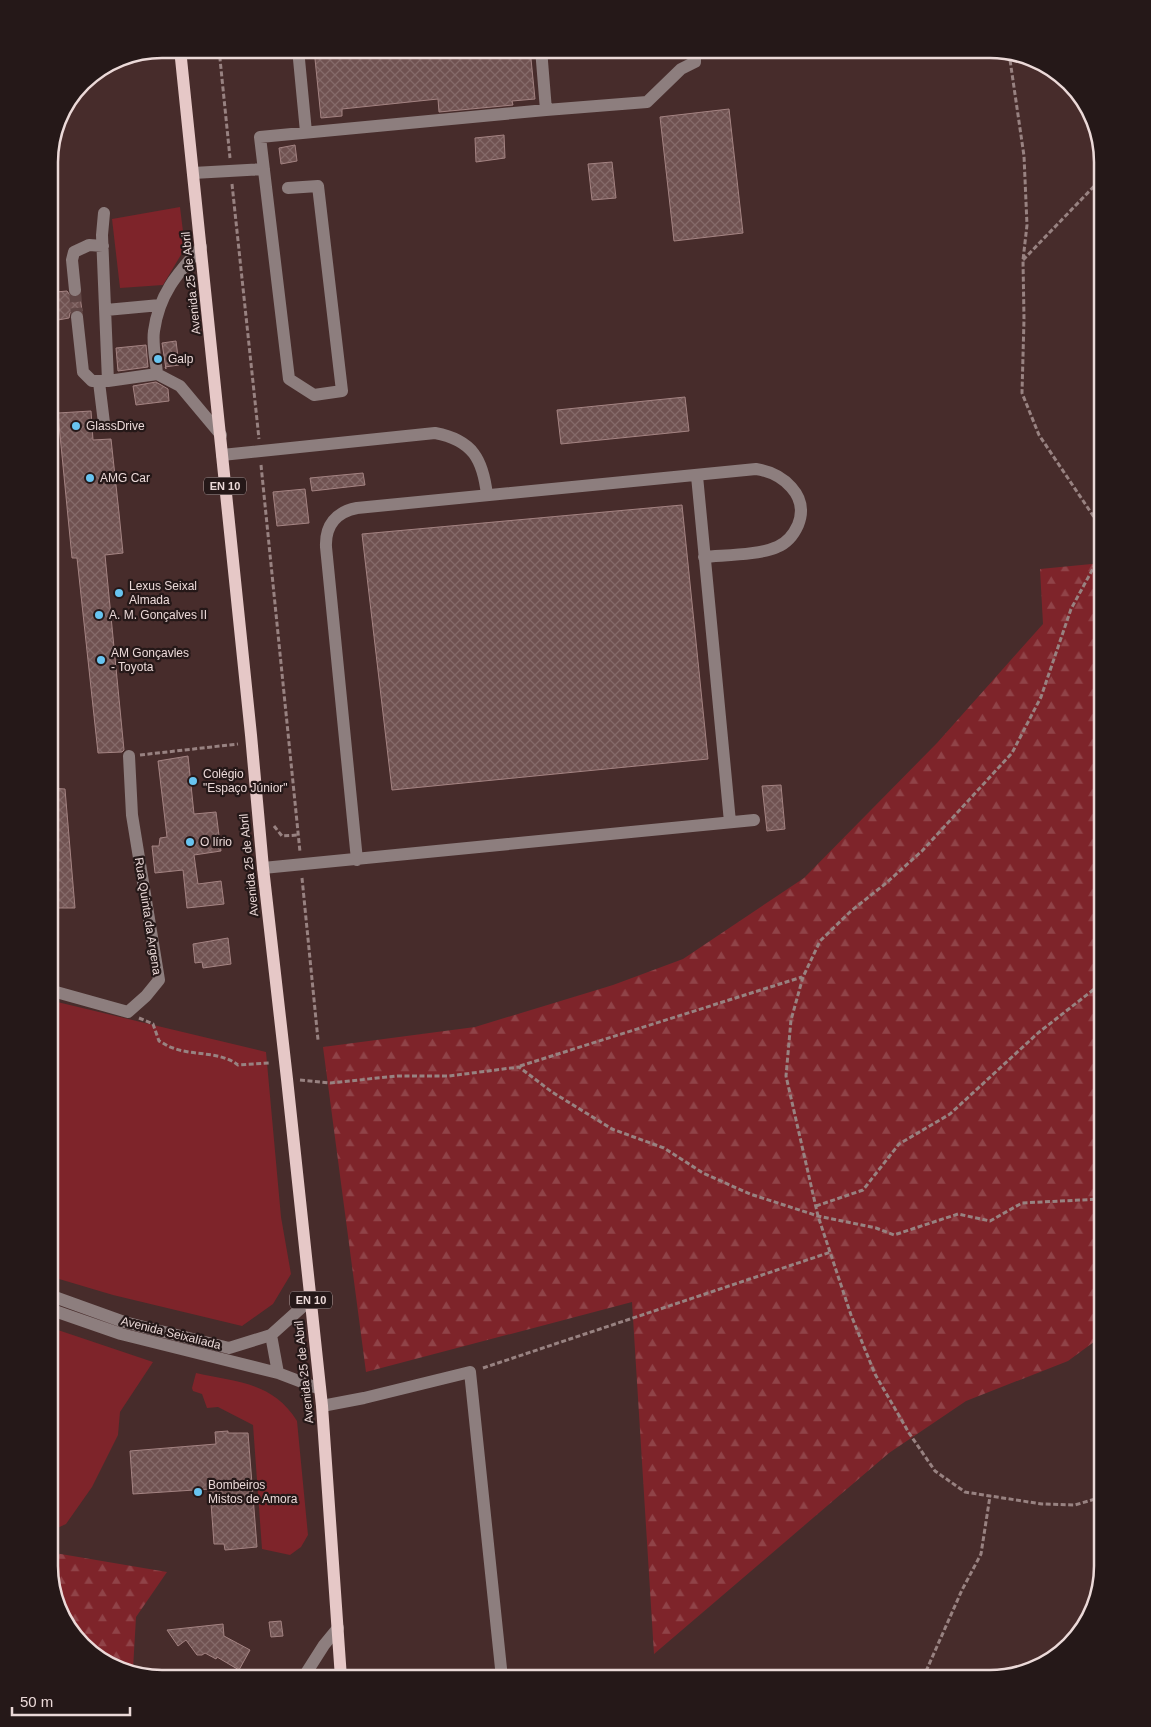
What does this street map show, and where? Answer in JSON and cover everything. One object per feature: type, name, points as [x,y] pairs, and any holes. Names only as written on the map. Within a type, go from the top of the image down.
[{"type":"main road","name":"Avenida 25 de Abril","points":[[181,58],[221,436],[263,868],[322,1406],[340,1669]]},
{"type":"street","points":[[299,58],[306,132]]},
{"type":"street","points":[[542,58],[546,110]]},
{"type":"street","points":[[288,188],[318,186],[342,391],[314,395],[289,379],[260,137],[648,102],[681,70],[695,62],[695,58]]},
{"type":"street","points":[[194,173],[264,169]]},
{"type":"street","points":[[104,213],[103,246],[106,310],[104,422]]},
{"type":"street","points":[[75,290],[72,260],[74,252],[89,245],[103,246]]},
{"type":"street","points":[[157,374],[154,332],[160,305],[176,275],[201,247]]},
{"type":"street","points":[[106,310],[160,305]]},
{"type":"street","points":[[77,317],[83,372],[92,381],[104,382],[157,374],[180,386],[221,436]]},
{"type":"street","points":[[222,455],[427,433],[444,434],[461,441],[474,452],[482,467],[487,495]]},
{"type":"street","points":[[357,860],[326,547],[327,532],[338,514],[352,509],[756,469],[768,471],[780,477],[797,494],[801,507],[800,519],[788,540],[778,547],[704,557]]},
{"type":"street","points":[[697,476],[730,822]]},
{"type":"street","name":"Rua Quinta da Argena","points":[[128,1012],[146,996],[159,980],[132,815],[129,756]]},
{"type":"street","points":[[263,868],[754,820]]},
{"type":"street","points":[[58,993],[128,1012]]},
{"type":"street","name":"Avenida Seixalíada","points":[[58,1298],[124,1322],[229,1348],[271,1335],[311,1299]]},
{"type":"street","name":"Avenida Seixalíada","points":[[58,1312],[121,1334],[278,1373],[320,1389]]},
{"type":"street","points":[[271,1335],[278,1373]]},
{"type":"street","points":[[322,1406],[364,1398],[470,1372],[501,1669]]},
{"type":"street","points":[[309,1669],[324,1645],[338,1628]]},
{"type":"path","points":[[220,58],[318,1040]]},
{"type":"path","points":[[1010,59],[1024,156],[1027,225],[1023,260],[1022,393],[1039,435],[1094,518]]},
{"type":"path","points":[[1023,260],[1094,186]]},
{"type":"path","points":[[1094,567],[1071,609],[1041,697],[1012,753],[922,851],[820,940],[803,977],[791,1020],[786,1076],[818,1216],[851,1315],[875,1374],[909,1434],[935,1471],[965,1492],[1042,1504],[1075,1506],[1094,1500]]},
{"type":"path","points":[[129,756],[252,743]]},
{"type":"path","points":[[287,1079],[330,1083],[397,1076],[450,1076],[519,1067],[803,977]]},
{"type":"path","points":[[816,1206],[863,1190],[899,1144],[950,1114],[1038,1033],[1094,989]]},
{"type":"path","points":[[128,1012],[153,1024],[159,1041],[174,1049],[215,1055],[232,1060],[238,1065],[269,1063]]},
{"type":"path","points":[[519,1067],[552,1092],[612,1129],[664,1148],[703,1173],[750,1194],[818,1216],[876,1228],[894,1235],[958,1214],[990,1221],[1022,1203],[1094,1199]]},
{"type":"path","points":[[470,1372],[831,1252]]},
{"type":"path","points":[[927,1670],[962,1590],[981,1554],[990,1496]]},
{"type":"green space","points":[[180,207],[185,248],[163,285],[120,288],[112,219]]},
{"type":"green space","points":[[1094,564],[1094,1342],[1068,1361],[966,1401],[889,1453],[654,1654],[632,1302],[366,1372],[323,1047],[475,1027],[613,985],[683,959],[804,878],[937,743],[1043,624],[1040,569]]},
{"type":"green space","points":[[58,1002],[266,1052],[281,1217],[291,1274],[273,1304],[242,1326],[113,1295],[58,1279]]},
{"type":"green space","points":[[58,1330],[153,1362],[120,1412],[118,1435],[92,1487],[66,1524],[58,1528]]},
{"type":"green space","points":[[196,1373],[239,1382],[265,1391],[277,1398],[297,1421],[308,1535],[301,1547],[290,1555],[262,1549],[253,1425],[218,1407],[207,1408],[202,1394],[193,1391],[192,1388]]},
{"type":"green space","points":[[58,1554],[167,1572],[136,1617],[133,1666],[115,1659],[93,1644],[71,1618],[65,1606],[58,1579]]},
{"type":"building","points":[[315,58],[531,58],[535,99],[512,101],[513,105],[439,112],[438,99],[342,109],[342,116],[321,118]]},
{"type":"building","points":[[729,109],[743,233],[674,241],[660,117]]},
{"type":"building","points":[[504,135],[505,158],[476,162],[475,138]]},
{"type":"building","points":[[295,145],[297,161],[281,164],[279,148]]},
{"type":"building","points":[[612,162],[616,198],[592,200],[588,164]]},
{"type":"building","points":[[67,291],[72,298],[80,296],[82,311],[76,309],[70,313],[69,318],[58,320],[58,292]]},
{"type":"building","points":[[176,341],[179,365],[166,367],[162,343]]},
{"type":"building","points":[[146,345],[148,367],[118,371],[116,348]]},
{"type":"building","points":[[156,382],[168,389],[169,401],[136,405],[133,386]]},
{"type":"building","points":[[685,397],[689,431],[561,444],[557,410]]},
{"type":"building","points":[[91,411],[93,440],[111,439],[123,553],[105,555],[124,750],[122,752],[98,753],[77,558],[72,558],[58,413]]},
{"type":"building","points":[[363,473],[365,485],[312,491],[310,478]]},
{"type":"building","points":[[305,489],[309,523],[277,526],[273,492]]},
{"type":"building","points":[[682,505],[708,759],[392,790],[362,534]]},
{"type":"building","points":[[188,756],[194,814],[216,812],[221,851],[194,855],[198,884],[221,881],[224,904],[187,908],[183,870],[155,873],[152,846],[159,846],[160,838],[167,837],[158,761]]},
{"type":"building","points":[[781,785],[785,829],[767,831],[762,786]]},
{"type":"building","points":[[58,789],[65,789],[75,908],[58,908]]},
{"type":"building","points":[[228,938],[231,964],[203,968],[202,962],[195,963],[193,944]]},
{"type":"building","name":"Bombeiros Mistos de Amora","points":[[228,1431],[228,1433],[248,1433],[257,1547],[225,1550],[224,1544],[214,1544],[210,1489],[133,1494],[130,1451],[216,1444],[215,1432]]},
{"type":"building","points":[[281,1621],[283,1636],[271,1637],[269,1622]]},
{"type":"building","points":[[223,1624],[224,1636],[250,1650],[239,1669],[237,1669],[217,1657],[216,1659],[205,1653],[197,1655],[186,1640],[178,1646],[167,1630]]},
{"type":"tunnel","points":[[75,290],[77,317]]},
{"type":"place","name":"Galp","points":[[158,359]]},
{"type":"place","name":"GlassDrive","points":[[76,426]]},
{"type":"place","name":"AMG Car","points":[[90,478]]},
{"type":"place","name":"Lexus Seixal Almada","points":[[119,593]]},
{"type":"place","name":"A. M. Gonçalves II","points":[[99,615]]},
{"type":"place","name":"AM Gonçavles - Toyota","points":[[101,660]]},
{"type":"place","name":"Colégio \"Espaço Júnior\"","points":[[193,781]]},
{"type":"place","name":"O lírio","points":[[190,842]]},
{"type":"place","name":"Bombeiros Mistos de Amora","points":[[198,1492]]}]
